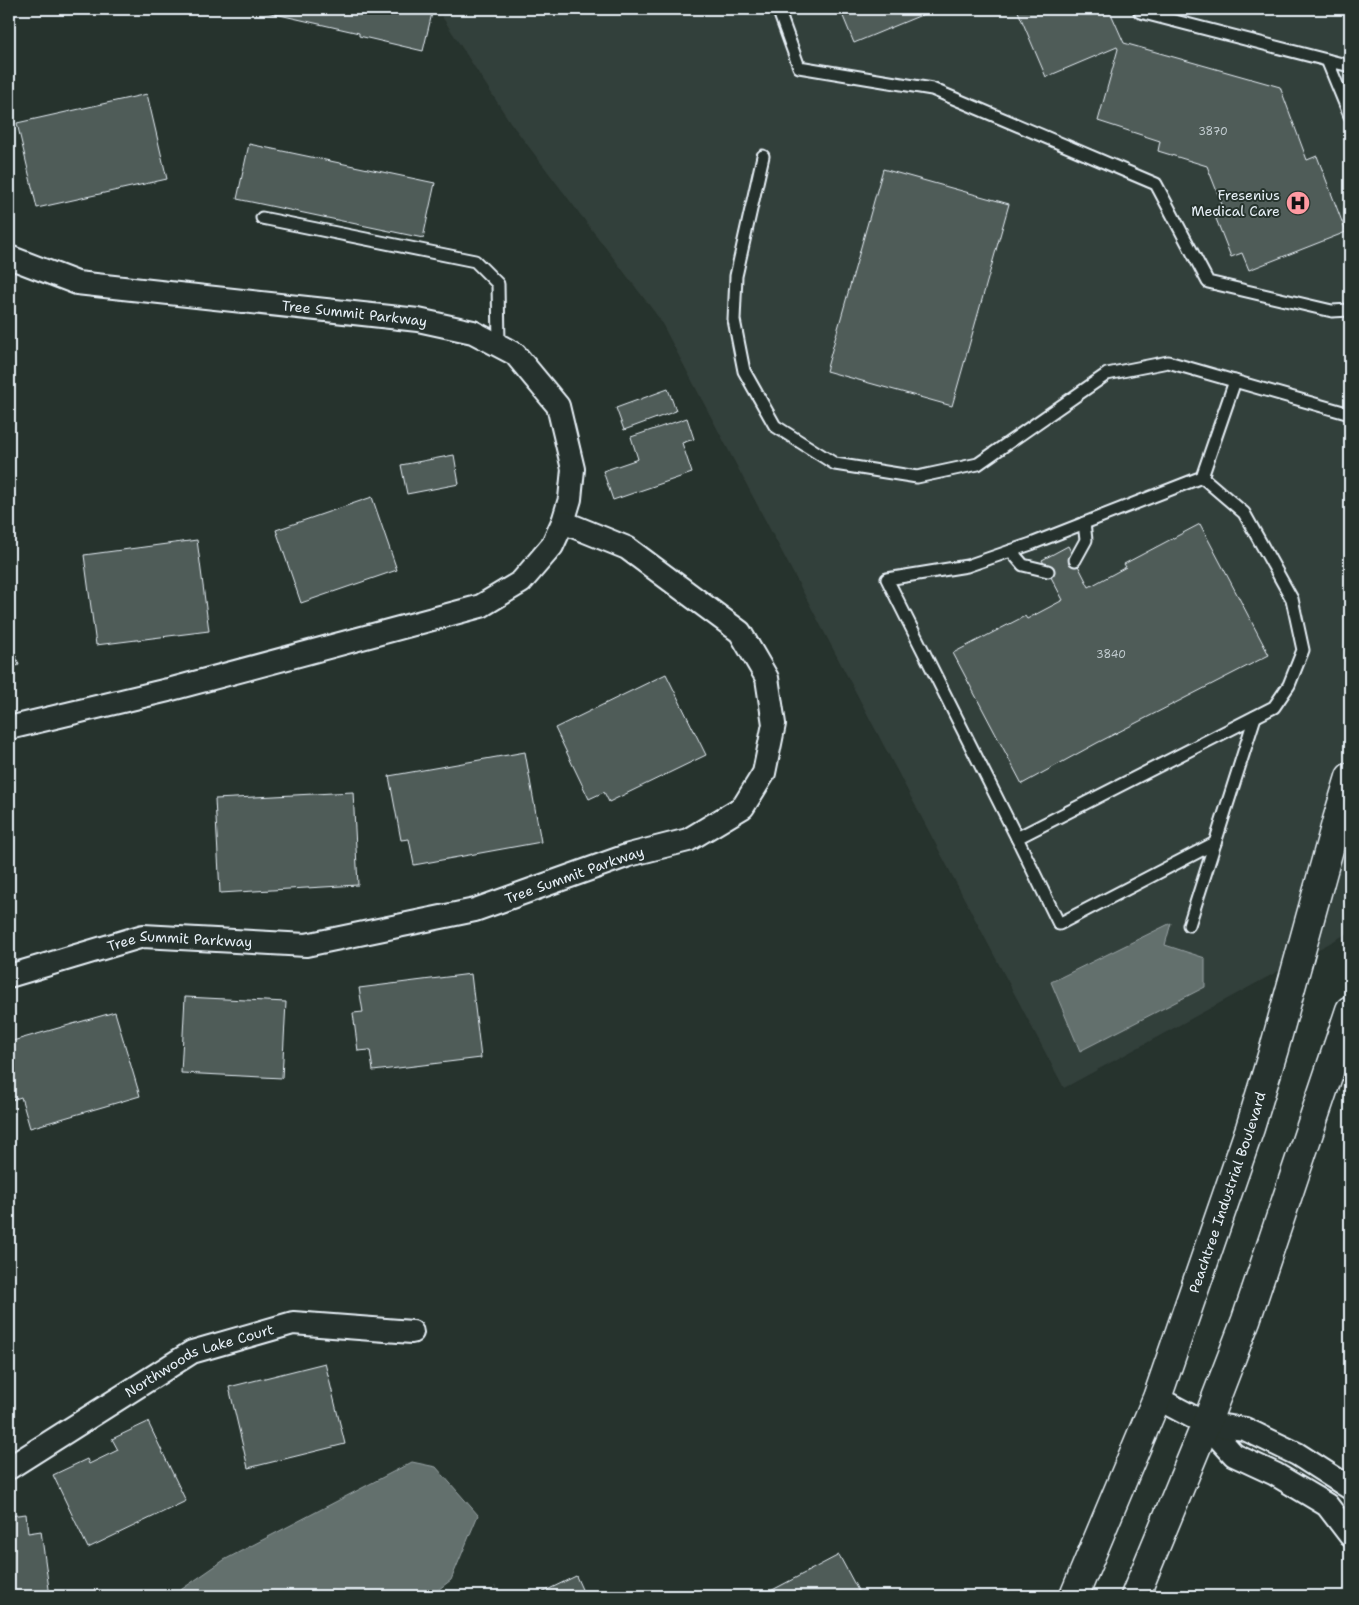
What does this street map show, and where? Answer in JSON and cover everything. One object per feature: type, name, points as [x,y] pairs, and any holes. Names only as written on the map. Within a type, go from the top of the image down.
[{"type":"highway","name":"Peachtree Industrial Boulevard","points":[[1074,1596],[1156,1398],[1252,1119],[1274,1049],[1350,778]]},
{"type":"highway","points":[[1135,1596],[1206,1424],[1246,1320],[1350,1010]]},
{"type":"street","name":"Tree Summit Parkway","points":[[9,257],[77,283],[418,320],[473,332],[515,354],[558,406],[573,469],[570,499],[563,522],[552,546],[521,582],[481,606],[168,690],[9,728]]},
{"type":"street","name":"Tree Summit Parkway","points":[[9,976],[143,936],[306,945],[475,910],[629,855],[688,840],[744,806],[764,773],[774,724],[767,678],[740,632],[627,548],[563,522]]},
{"type":"street","name":"Northwoods Lake Court","points":[[9,1468],[192,1352],[293,1323],[412,1332]]},
{"type":"street","points":[[1156,1398],[1206,1424],[1245,1429],[1297,1454],[1350,1488]]},
{"type":"street","points":[[1206,1424],[1234,1455],[1275,1474],[1327,1505],[1350,1535]]},
{"type":"lane","points":[[778,9],[799,68],[932,89],[1156,184],[1208,282],[1332,311],[1350,310]]},
{"type":"lane","points":[[1139,9],[1140,12],[1350,66]]},
{"type":"lane","points":[[1327,60],[1350,116]]},
{"type":"lane","points":[[763,156],[736,276],[734,320],[744,371],[775,426],[834,464],[917,477],[978,464],[1107,374],[1168,362],[1350,414]]},
{"type":"lane","points":[[262,218],[475,261],[498,284],[499,346]]},
{"type":"lane","points":[[1216,843],[1060,924],[887,579],[967,566],[1084,524],[1202,477],[1235,381]]},
{"type":"lane","points":[[1017,838],[1274,708],[1289,685],[1303,650],[1292,599],[1244,513],[1202,477]]},
{"type":"lane","points":[[1075,560],[1086,540],[1084,524]]},
{"type":"lane","points":[[1012,551],[1024,565],[1048,571]]},
{"type":"lane","points":[[1189,925],[1256,716]]},
{"type":"path","points":[[495,1596],[496,1588]]},
{"type":"shaded area","points":[[437,9],[1350,9],[1350,932],[1064,1088],[659,318],[510,122]]},
{"type":"shaded area","points":[[1171,923],[1165,945],[1205,958],[1205,987],[1080,1051],[1051,982]]},
{"type":"shaded area","points":[[412,1462],[436,1467],[478,1515],[451,1580],[430,1596],[172,1596],[224,1560]]},
{"type":"building","points":[[253,9],[433,9],[423,51],[359,36],[359,33]]},
{"type":"building","points":[[840,9],[936,9],[854,43]]},
{"type":"building","points":[[1017,9],[1109,9],[1124,43],[1280,87],[1307,160],[1317,156],[1346,232],[1249,270],[1242,253],[1231,257],[1213,211],[1223,207],[1207,166],[1158,151],[1160,141],[1098,121],[1117,47],[1046,77]]},
{"type":"building","points":[[147,94],[167,179],[37,208],[17,123]]},
{"type":"building","points":[[249,144],[435,183],[423,238],[237,199]]},
{"type":"building","points":[[883,169],[1009,204],[952,406],[826,371]]},
{"type":"building","points":[[668,389],[676,411],[624,430],[616,408]]},
{"type":"building","points":[[687,418],[694,439],[682,443],[692,473],[613,500],[603,471],[638,459],[631,437]]},
{"type":"building","points":[[454,455],[459,484],[407,494],[401,465]]},
{"type":"building","points":[[372,497],[397,570],[301,603],[276,530]]},
{"type":"building","points":[[1200,524],[1269,655],[1097,743],[1022,784],[953,653],[1025,616],[1027,619],[1063,600],[1042,560],[1068,546],[1089,587],[1126,567],[1124,564]]},
{"type":"building","points":[[197,540],[209,631],[96,645],[84,555]]},
{"type":"building","points":[[9,636],[19,665],[9,669]]},
{"type":"building","points":[[666,674],[706,755],[609,802],[604,792],[589,799],[555,728]]},
{"type":"building","points":[[525,752],[541,842],[414,865],[409,839],[401,840],[389,776]]},
{"type":"building","points":[[353,792],[358,885],[220,893],[215,799]]},
{"type":"building","points":[[471,974],[481,1058],[373,1071],[370,1050],[358,1051],[353,1013],[363,1012],[359,988]]},
{"type":"building","points":[[185,997],[286,1002],[282,1078],[181,1073]]},
{"type":"building","points":[[115,1012],[140,1096],[30,1128],[21,1097],[12,1100],[9,1089],[9,1042]]},
{"type":"building","points":[[325,1363],[345,1444],[248,1468],[229,1387]]},
{"type":"building","points":[[148,1422],[186,1501],[88,1548],[53,1475],[87,1459],[89,1464],[118,1450],[112,1439]]},
{"type":"building","points":[[26,1514],[28,1533],[41,1531],[50,1596],[9,1596],[9,1516]]},
{"type":"building","points":[[839,1555],[861,1596],[761,1596]]},
{"type":"building","points":[[576,1576],[585,1596],[542,1596],[543,1592]]},
{"type":"place","name":"Fresenius Medical Care","points":[[1298,203]]}]
